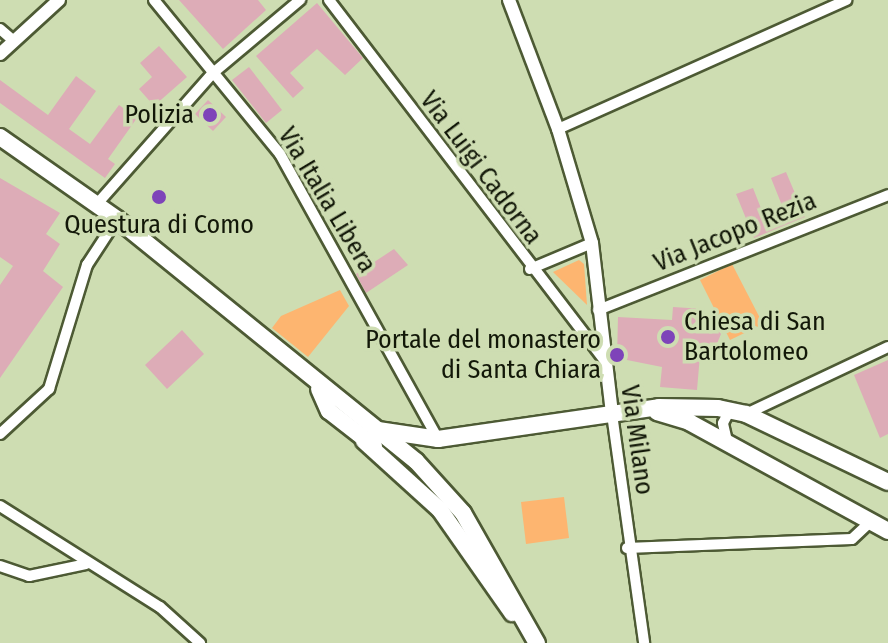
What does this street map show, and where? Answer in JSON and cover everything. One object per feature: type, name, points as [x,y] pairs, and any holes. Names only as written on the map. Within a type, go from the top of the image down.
[{"type":"main road","points":[[0,137],[117,219],[317,386],[370,435],[451,524],[526,643]]},
{"type":"main road","points":[[370,435],[438,439],[685,405],[738,412],[888,482]]},
{"type":"main road","points":[[643,410],[689,422],[888,531]]},
{"type":"main road","points":[[370,435],[416,461],[463,513],[537,643]]},
{"type":"main road","points":[[418,489],[416,461],[438,439]]},
{"type":"street","points":[[0,54],[59,0]]},
{"type":"street","name":"Via Italia Libera","points":[[154,0],[280,154],[438,439]]},
{"type":"street","points":[[97,204],[213,73],[300,0]]},
{"type":"street","name":"Via Luigi Cadorna","points":[[329,0],[530,269],[603,359]]},
{"type":"street","name":"Via Milano","points":[[509,0],[558,129],[592,243],[603,359],[644,643]]},
{"type":"street","points":[[558,129],[847,0]]},
{"type":"street","points":[[0,29],[14,41]]},
{"type":"street","name":"Via Jacopo Rezia","points":[[598,310],[888,195]]},
{"type":"street","points":[[0,434],[49,389],[87,265],[117,219]]},
{"type":"street","points":[[530,269],[592,243]]},
{"type":"street","points":[[730,447],[722,428],[738,412],[888,347]]},
{"type":"street","points":[[0,506],[86,564],[160,607],[200,643]]},
{"type":"street","points":[[628,548],[852,539],[870,522]]},
{"type":"street","points":[[0,566],[29,576],[86,564]]},
{"type":"shaded area","points":[[579,260],[584,264],[587,305],[553,272]]},
{"type":"shaded area","points":[[732,264],[763,324],[730,340],[700,280]]},
{"type":"shaded area","points":[[340,290],[349,306],[308,357],[272,328],[281,316]]},
{"type":"shaded area","points":[[564,497],[569,538],[526,544],[521,502]]},
{"type":"building","points":[[179,0],[258,0],[266,10],[223,49]]},
{"type":"building","points":[[317,3],[363,58],[345,75],[317,49],[290,73],[304,88],[293,98],[256,56]]},
{"type":"building","points":[[159,46],[187,77],[154,106],[139,89],[152,77],[140,63]]},
{"type":"building","points":[[249,67],[282,110],[266,123],[232,80]]},
{"type":"building","points":[[76,76],[96,91],[69,129],[90,144],[119,105],[137,118],[108,159],[115,164],[105,178],[0,103],[0,80],[48,115]]},
{"type":"building","name":"Polizia","points":[[208,100],[226,117],[213,131],[195,114]]},
{"type":"building","points":[[786,172],[805,217],[754,238],[736,194],[753,188],[764,216],[783,208],[771,178]]},
{"type":"building","points":[[0,178],[60,213],[46,234],[60,244],[43,271],[63,287],[0,378],[0,285],[13,266],[0,257]]},
{"type":"building","points":[[394,249],[408,265],[366,293],[356,274]]},
{"type":"building","name":"Chiesa di San Bartolomeo","points":[[673,307],[704,309],[703,321],[712,322],[721,334],[712,356],[700,355],[697,390],[660,387],[662,367],[617,358],[618,317],[672,320]]},
{"type":"building","points":[[182,330],[204,354],[167,389],[145,365]]},
{"type":"building","points":[[888,360],[888,434],[880,438],[854,375]]},
{"type":"place","name":"Polizia","points":[[210,115]]},
{"type":"place","name":"Questura di Como","points":[[159,197]]},
{"type":"place","name":"Chiesa di San Bartolomeo","points":[[668,337]]},
{"type":"place","name":"Portale del monastero di Santa Chiara","points":[[617,355]]}]
